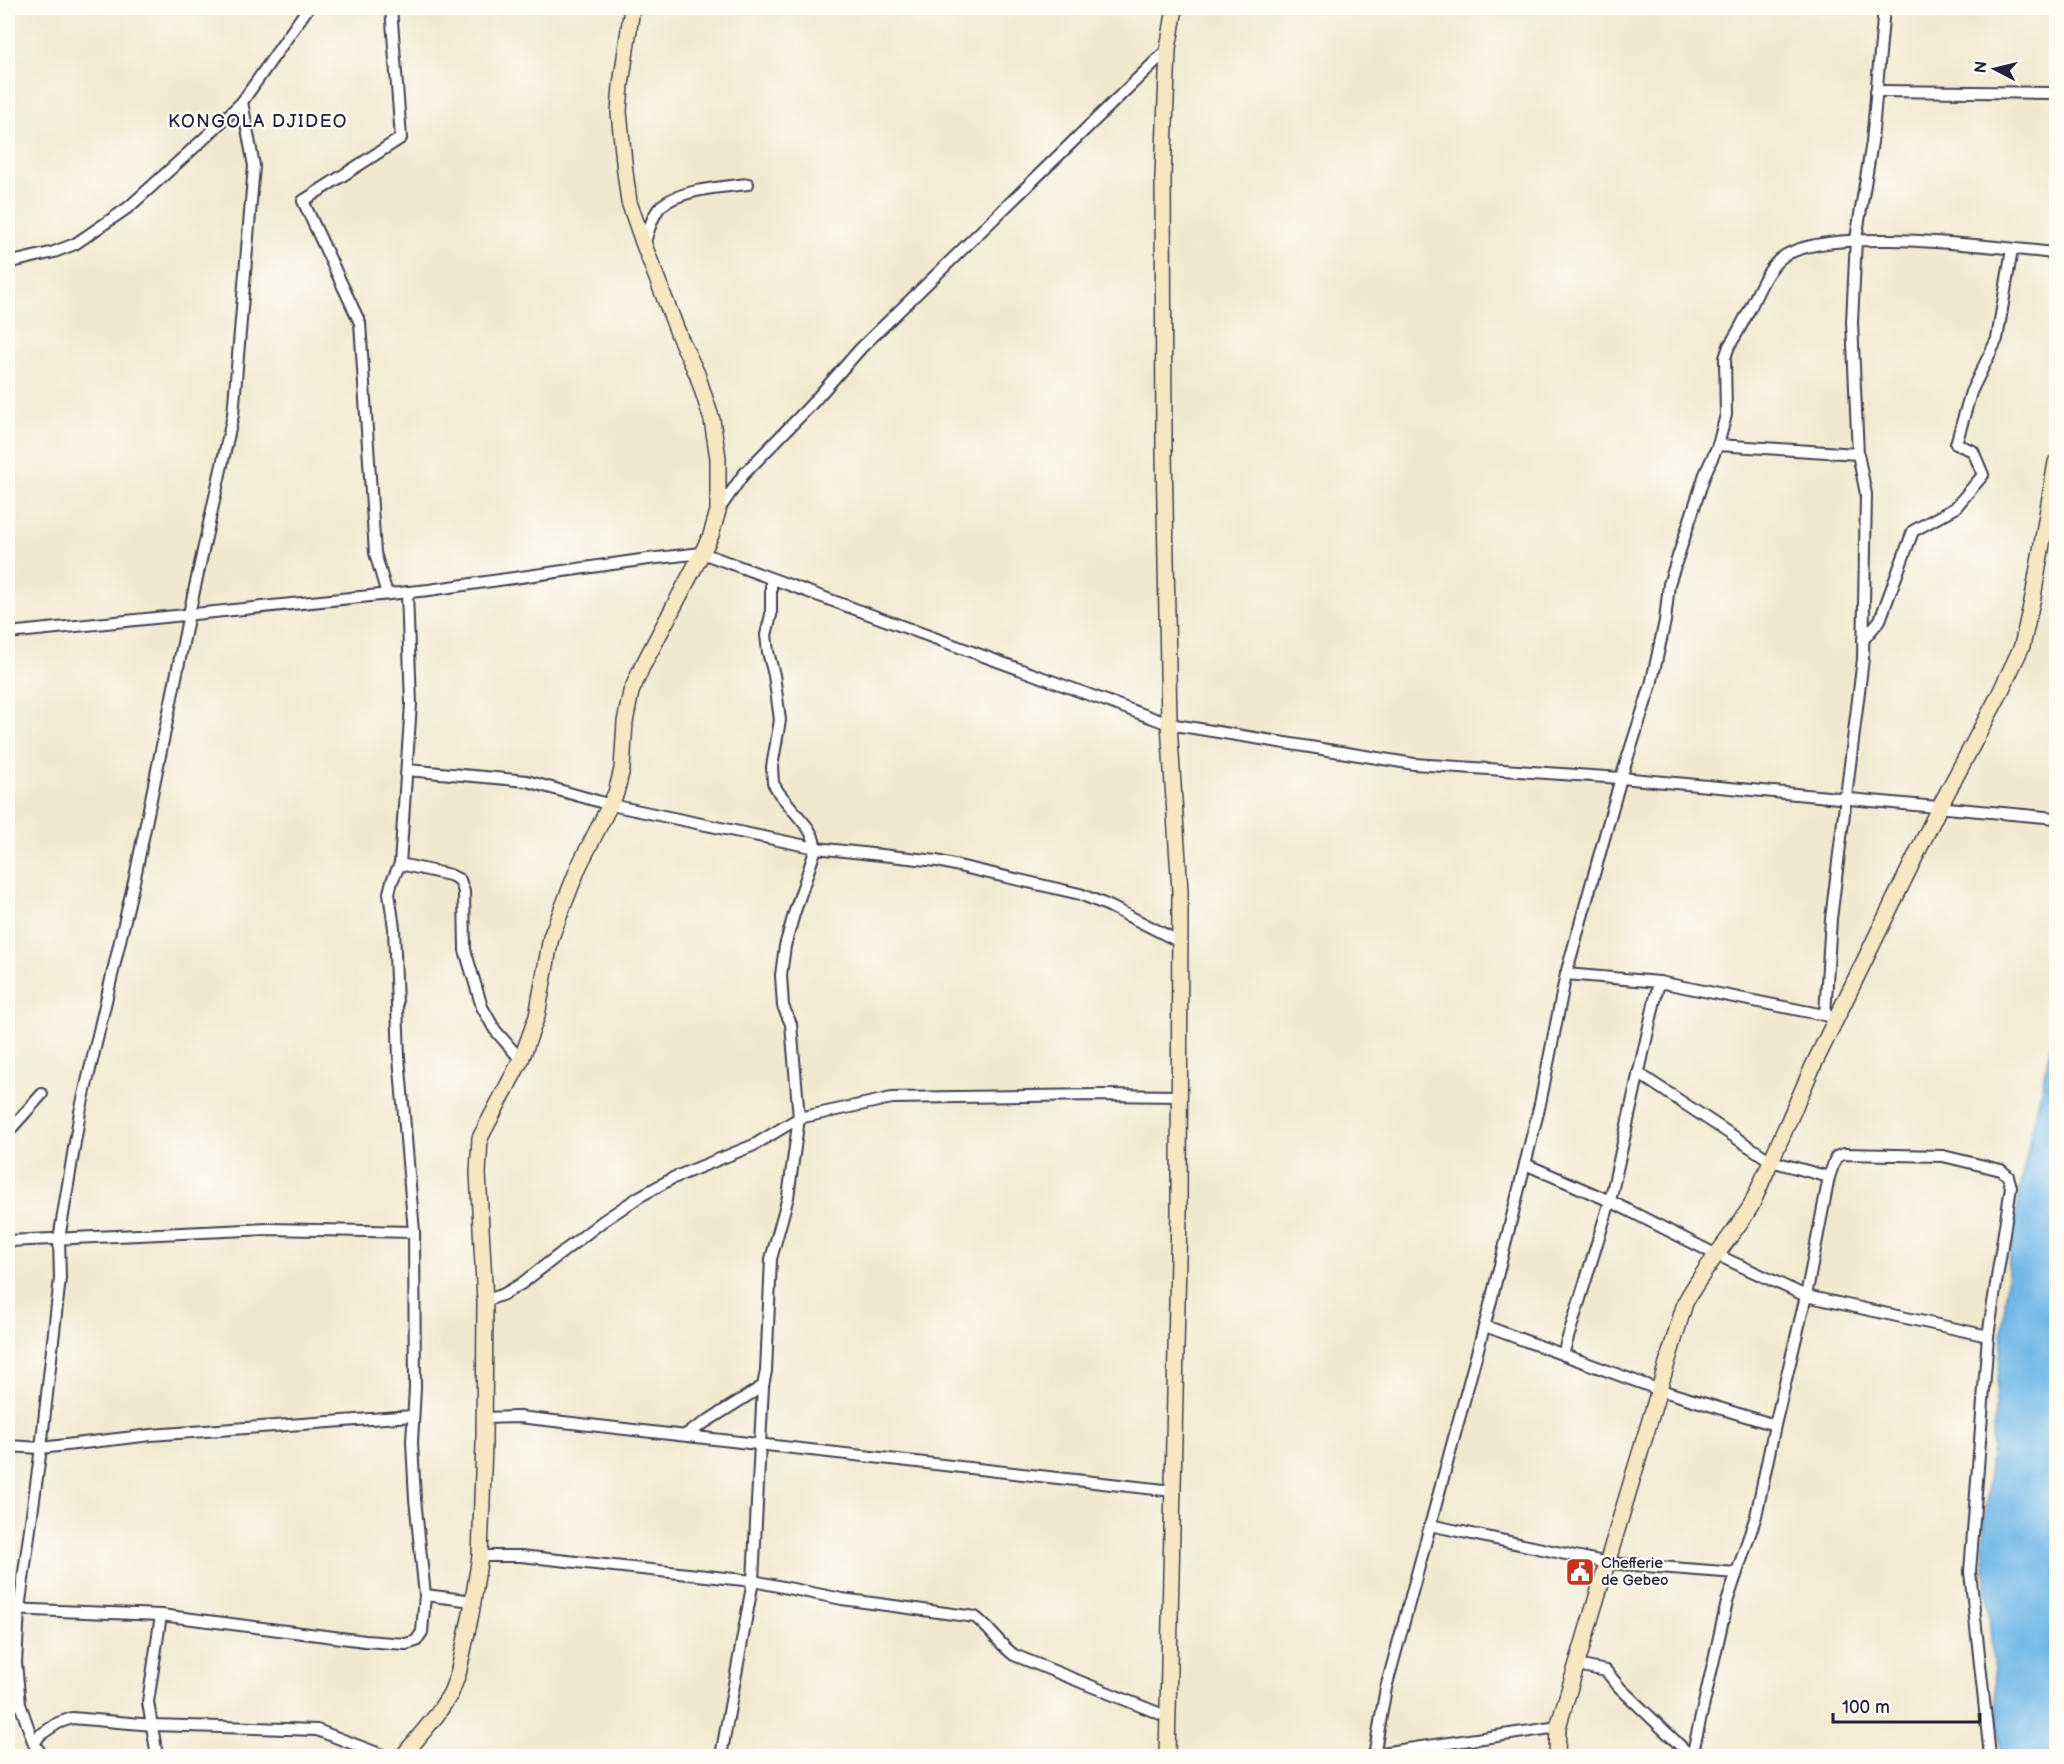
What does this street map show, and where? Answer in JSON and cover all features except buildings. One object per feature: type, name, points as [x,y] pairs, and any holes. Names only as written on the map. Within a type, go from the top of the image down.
[{"type":"street","points":[[8,263],[54,252],[75,244],[129,207],[242,102],[308,8]]},
{"type":"street","points":[[387,594],[375,553],[360,323],[303,201],[401,138],[391,8]]},
{"type":"street","points":[[403,1756],[436,1716],[451,1693],[458,1674],[480,1556],[485,1301],[478,1152],[480,1138],[521,1060],[537,1016],[544,964],[551,937],[579,866],[611,805],[622,769],[625,722],[631,692],[711,535],[718,511],[718,458],[712,420],[697,374],[680,338],[629,202],[619,112],[632,8]]},
{"type":"street","points":[[1167,1756],[1179,1213],[1180,891],[1169,724],[1163,427],[1163,176],[1168,49],[1174,8]]},
{"type":"street","points":[[1831,1016],[1831,919],[1863,659],[1866,494],[1858,454],[1852,322],[1856,239],[1872,142],[1884,8]]},
{"type":"street","points":[[718,511],[743,475],[861,348],[1168,49]]},
{"type":"street","points":[[1876,91],[2056,93]]},
{"type":"street","points":[[43,1756],[34,1744],[20,1704],[15,1663],[13,1609],[41,1448],[60,1278],[60,1239],[80,1112],[135,877],[232,416],[254,166],[242,102]]},
{"type":"street","points":[[644,245],[660,207],[676,198],[699,191],[748,184]]},
{"type":"street","points":[[1558,1727],[1374,1755],[1386,1688],[1485,1326],[1540,1104],[1566,975],[1621,778],[1651,685],[1665,621],[1669,584],[1718,445],[1726,415],[1725,358],[1729,346],[1769,271],[1788,253],[1801,249],[1856,239],[1963,244],[2056,253]]},
{"type":"street","points":[[1863,640],[1880,620],[1913,531],[1955,508],[1983,475],[1973,451],[1956,444],[1971,392],[1997,339],[2013,249]]},
{"type":"street","points":[[1718,445],[1858,454]]},
{"type":"street","points":[[1557,1756],[1558,1727],[1685,1303],[1715,1254],[1751,1206],[1831,1016],[1998,697],[2022,646],[2034,597],[2056,462]]},
{"type":"street","points":[[8,633],[407,592],[648,558],[702,553],[1169,724],[1414,764],[1621,778],[2056,818]]},
{"type":"street","points":[[721,1756],[753,1581],[771,1259],[788,1197],[799,1119],[791,1024],[783,1006],[781,975],[785,946],[816,848],[808,828],[778,793],[773,783],[772,767],[780,720],[766,635],[771,615],[771,579]]},
{"type":"street","points":[[13,1609],[161,1615],[365,1641],[406,1644],[416,1641],[422,1632],[425,1595],[414,1489],[412,1416],[415,1388],[414,1232],[399,1057],[394,928],[389,894],[400,864],[411,704],[407,592]]},
{"type":"street","points":[[407,770],[527,781],[611,805],[816,848],[937,861],[1080,894],[1180,942]]},
{"type":"street","points":[[400,864],[450,875],[460,880],[464,892],[465,950],[482,1007],[495,1030],[521,1060]]},
{"type":"street","points":[[1566,975],[1659,982],[1831,1016]]},
{"type":"street","points":[[1563,1354],[1610,1201],[1659,982]]},
{"type":"street","points":[[1638,1073],[1771,1161],[1829,1177]]},
{"type":"street","points":[[8,1132],[42,1094]]},
{"type":"street","points":[[485,1301],[521,1284],[603,1221],[639,1197],[673,1178],[754,1145],[799,1119],[892,1098],[1179,1096]]},
{"type":"street","points":[[1692,1756],[1727,1602],[1756,1516],[1774,1425],[1806,1296],[1829,1177],[1836,1156],[1844,1154],[1943,1156],[2001,1170],[2008,1176],[2011,1187],[1988,1336],[1970,1572],[1990,1756]]},
{"type":"street","points":[[1525,1164],[1610,1201],[1715,1254],[1806,1296],[1988,1336]]},
{"type":"street","points":[[8,1241],[268,1229],[414,1232]]},
{"type":"street","points":[[1485,1326],[1660,1390],[1774,1425]]},
{"type":"street","points":[[685,1435],[763,1386]]},
{"type":"street","points":[[8,1446],[41,1448],[151,1435],[412,1416]]},
{"type":"street","points":[[483,1418],[519,1417],[1173,1491]]},
{"type":"street","points":[[1430,1525],[1608,1563],[1736,1573]]},
{"type":"street","points":[[480,1556],[532,1557],[753,1581],[842,1599],[975,1617],[987,1627],[1004,1648],[1014,1655],[1034,1665],[1168,1717]]},
{"type":"street","points":[[425,1595],[473,1601]]},
{"type":"street","points":[[157,1756],[148,1702],[161,1615]]},
{"type":"street","points":[[1577,1665],[1606,1671],[1620,1688],[1692,1756]]},
{"type":"street","points":[[34,1744],[40,1735],[58,1723],[72,1718],[153,1725],[317,1730],[385,1756]]},
{"type":"water","points":[[2056,1023],[2056,1756],[2001,1756],[1983,1543],[2008,1270],[2022,1177]]},
{"type":"place","name":"Chefferie de Gebeo","points":[[1580,1572]]},
{"type":"district","name":"KONGOLA DJIDEO","points":[[258,121]]}]
